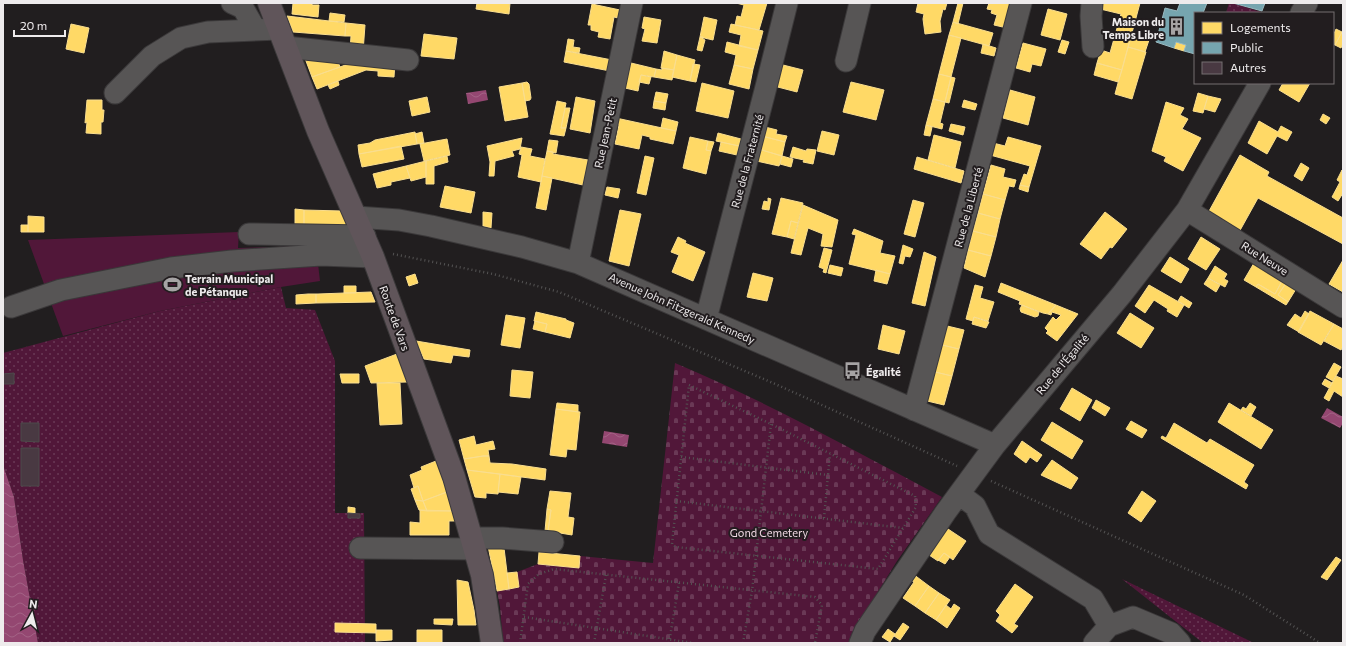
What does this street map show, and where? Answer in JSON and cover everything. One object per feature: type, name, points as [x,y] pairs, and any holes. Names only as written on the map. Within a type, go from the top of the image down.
[{"type":"main road","name":"Route de Vars","points":[[269,3],[318,131],[373,257],[454,477],[482,575],[492,643]]},
{"type":"street","points":[[232,3],[243,8],[255,29]]},
{"type":"street","name":"Rue Jean-Petit","points":[[578,263],[632,3]]},
{"type":"street","name":"Rue de la Fraternité","points":[[706,318],[787,3]]},
{"type":"street","points":[[846,60],[860,3]]},
{"type":"street","name":"Rue de la Liberté","points":[[914,410],[1021,3]]},
{"type":"street","points":[[1092,3],[1091,16],[1093,47]]},
{"type":"street","points":[[1302,12],[1307,3]]},
{"type":"street","points":[[115,93],[152,56],[181,38],[208,32],[255,29],[282,38],[408,60]]},
{"type":"street","name":"Rue de l'Égalité","points":[[860,643],[865,632],[959,494],[995,445],[1122,294],[1187,210],[1259,84]]},
{"type":"street","name":"Rue Neuve","points":[[1187,210],[1343,307]]},
{"type":"street","name":"Avenue John Fitzgerald Kennedy","points":[[249,234],[360,226],[399,220],[522,247],[578,263],[995,445]]},
{"type":"street","points":[[11,307],[61,290],[171,268],[232,261],[321,255],[373,257]]},
{"type":"street","points":[[959,494],[975,506],[989,534],[1093,599],[1109,626]]},
{"type":"street","points":[[360,548],[473,543],[502,538],[553,542]]},
{"type":"street","points":[[1094,643],[1109,626],[1133,617],[1171,633],[1180,643]]},
{"type":"path","points":[[373,257],[388,253],[493,274],[558,292],[773,383],[1244,595],[1320,643]]},
{"type":"path","points":[[689,385],[771,424],[915,496],[916,507],[878,569],[676,547],[672,544],[689,385]]},
{"type":"path","points":[[743,643],[752,591],[771,424]]},
{"type":"path","points":[[824,518],[830,454]]},
{"type":"path","points":[[681,457],[828,474]]},
{"type":"path","points":[[676,501],[903,528]]},
{"type":"path","points":[[520,643],[528,584],[539,574],[554,569],[815,598],[822,605],[815,643]]},
{"type":"path","points":[[594,643],[606,575]]},
{"type":"path","points":[[669,643],[679,583]]},
{"type":"path","points":[[524,617],[670,638],[693,643]]},
{"type":"green space","points":[[1229,3],[1233,3],[1261,12],[1226,12]]},
{"type":"green space","name":"Terrain Municipal de Pétanque","points":[[239,232],[238,248],[316,246],[320,281],[281,287],[160,311],[63,336],[28,240]]},
{"type":"green space","points":[[281,287],[286,308],[315,310],[335,361],[335,513],[364,513],[365,643],[38,643],[23,560],[14,497],[3,465],[3,353],[160,311]]},
{"type":"green space","name":"Gond Cemetery","points":[[675,363],[777,410],[942,497],[897,561],[871,603],[849,643],[503,643],[497,591],[519,587],[517,572],[538,564],[578,568],[580,556],[653,563]]},
{"type":"green space","points":[[1122,579],[1254,643],[1203,643]]},
{"type":"water","points":[[486,90],[488,100],[468,104],[466,93]]},
{"type":"water","points":[[1327,408],[1343,417],[1343,423],[1340,428],[1321,418]]},
{"type":"water","points":[[604,431],[629,435],[627,447],[602,443]]},
{"type":"water","points":[[3,465],[14,497],[23,560],[38,643],[3,643]]},
{"type":"building: Logements","points":[[293,3],[312,3],[312,5],[319,5],[318,17],[292,14]]},
{"type":"building: Logements","points":[[477,3],[510,3],[509,14],[476,9]]},
{"type":"building: Logements","points":[[736,3],[767,3],[759,30],[735,25],[737,16],[741,17],[744,5]]},
{"type":"building: Logements","points":[[918,3],[947,3],[945,10],[943,9],[940,21],[941,32],[925,34],[923,19],[924,14],[916,12]]},
{"type":"building: Logements","points":[[958,3],[963,3],[958,24],[953,22]]},
{"type":"building: Logements","points":[[989,3],[1011,3],[1007,28],[994,25],[997,15],[991,13],[992,10],[987,9]]},
{"type":"building: Logements","points":[[1098,3],[1140,3],[1122,70],[1097,63],[1101,50],[1110,53],[1121,14],[1096,8]]},
{"type":"building: Logements","points":[[592,4],[620,10],[618,18],[614,17],[610,39],[598,37],[599,32],[591,30],[591,25],[588,25]]},
{"type":"building: Logements","points":[[1048,9],[1067,14],[1060,40],[1041,35]]},
{"type":"building: Logements","points":[[330,13],[345,15],[344,22],[329,21]]},
{"type":"building: Logements","points":[[287,16],[346,23],[345,36],[293,32]]},
{"type":"building: Logements","points":[[644,17],[661,20],[657,43],[642,41],[645,29],[642,28]]},
{"type":"building: Logements","points":[[704,17],[717,20],[713,40],[700,37]]},
{"type":"building: Logements","points":[[953,22],[993,33],[989,46],[949,35]]},
{"type":"building: Logements","points":[[346,23],[365,25],[363,52],[350,51],[351,36],[345,36]]},
{"type":"building: Logements","points":[[71,24],[89,28],[84,53],[66,49]]},
{"type":"building: Logements","points":[[731,24],[763,31],[758,50],[739,46],[741,35],[729,32]]},
{"type":"building: Logements","points":[[1336,29],[1342,32],[1335,45],[1334,44],[1334,34]]},
{"type":"building: Logements","points":[[1342,32],[1343,43],[1341,48],[1335,45]]},
{"type":"building: Logements","points":[[424,34],[457,38],[454,59],[421,56]]},
{"type":"building: Logements","points":[[949,35],[961,38],[951,77],[939,74]]},
{"type":"building: Logements","points":[[1131,35],[1149,40],[1145,52],[1128,47]]},
{"type":"building: Logements","points":[[700,37],[703,37],[705,40],[702,51],[697,50]]},
{"type":"building: Logements","points":[[568,39],[574,40],[573,47],[580,48],[579,53],[566,51]]},
{"type":"building: Logements","points":[[1062,40],[1069,42],[1065,54],[1058,52]]},
{"type":"building: Logements","points":[[727,42],[758,50],[753,69],[734,65],[736,55],[725,52]]},
{"type":"building: Logements","points":[[1176,42],[1186,45],[1184,51],[1174,48]]},
{"type":"building: Logements","points":[[1023,43],[1046,49],[1041,66],[1032,64],[1030,72],[1016,68]]},
{"type":"building: Logements","points":[[983,44],[996,48],[994,56],[981,53]]},
{"type":"building: Logements","points":[[1128,47],[1146,52],[1132,99],[1115,94]]},
{"type":"building: Logements","points":[[566,51],[612,60],[610,71],[564,62]]},
{"type":"building: Logements","points":[[664,51],[677,55],[674,70],[661,68]]},
{"type":"building: Logements","points":[[303,53],[336,56],[340,67],[312,77]]},
{"type":"building: Logements","points":[[677,55],[695,60],[690,81],[672,77]]},
{"type":"building: Logements","points":[[395,62],[394,77],[378,76],[378,71],[366,70],[317,89],[312,77],[351,63]]},
{"type":"building: Logements","points":[[631,63],[656,69],[654,77],[641,75],[638,91],[625,88]]},
{"type":"building: Logements","points":[[775,63],[803,70],[797,92],[770,85]]},
{"type":"building: Logements","points":[[1097,63],[1122,70],[1118,82],[1094,75]]},
{"type":"building: Logements","points":[[693,64],[700,65],[696,82],[690,81]]},
{"type":"building: Logements","points":[[734,65],[753,69],[749,89],[729,84]]},
{"type":"building: Logements","points":[[662,68],[674,70],[672,80],[654,77],[656,69],[662,70]]},
{"type":"building: Logements","points":[[939,74],[951,77],[945,102],[933,99]]},
{"type":"building: Logements","points":[[641,75],[651,77],[649,84],[639,82]]},
{"type":"building: Logements","points":[[951,77],[955,78],[949,103],[945,102]]},
{"type":"building: Logements","points":[[338,81],[339,85],[330,89],[328,85]]},
{"type":"building: Logements","points":[[527,82],[529,84],[531,98],[530,100],[525,101],[522,83]]},
{"type":"building: Logements","points":[[851,82],[884,90],[876,120],[843,112]]},
{"type":"building: Logements","points":[[522,83],[528,117],[505,121],[499,87]]},
{"type":"building: Logements","points":[[702,83],[734,91],[728,118],[696,111]]},
{"type":"building: Logements","points":[[1282,84],[1309,84],[1299,102],[1279,90]]},
{"type":"building: Logements","points":[[1010,90],[1035,97],[1028,125],[1003,118]]},
{"type":"building: Logements","points":[[656,92],[668,94],[666,103],[654,101]]},
{"type":"building: Logements","points":[[1198,93],[1208,96],[1203,113],[1193,111]]},
{"type":"building: Logements","points":[[1208,96],[1221,99],[1215,112],[1204,109]]},
{"type":"building: Logements","points":[[427,97],[430,112],[412,116],[409,101]]},
{"type":"building: Logements","points":[[576,97],[595,101],[590,133],[570,129]]},
{"type":"building: Logements","points":[[933,99],[945,102],[940,123],[943,124],[942,129],[926,125]]},
{"type":"building: Logements","points":[[87,100],[102,100],[102,110],[104,110],[103,122],[101,122],[101,134],[86,133],[87,122],[85,123]]},
{"type":"building: Logements","points":[[964,100],[977,104],[975,110],[962,107]]},
{"type":"building: Logements","points":[[557,101],[566,103],[561,128],[566,128],[564,136],[550,134]]},
{"type":"building: Logements","points":[[654,101],[666,103],[665,110],[653,108]]},
{"type":"building: Logements","points":[[1166,102],[1184,108],[1180,115],[1188,119],[1182,129],[1201,138],[1183,171],[1164,161],[1166,157],[1152,151]]},
{"type":"building: Logements","points":[[565,108],[570,108],[566,128],[561,128]]},
{"type":"building: Logements","points":[[1323,114],[1330,118],[1326,124],[1320,120]]},
{"type":"building: Logements","points":[[616,118],[676,131],[673,144],[650,139],[650,137],[642,135],[639,149],[615,144],[619,125],[615,124]]},
{"type":"building: Logements","points":[[663,118],[678,122],[676,131],[661,128]]},
{"type":"building: Logements","points":[[1259,121],[1278,132],[1281,126],[1292,132],[1287,141],[1277,136],[1267,154],[1248,143]]},
{"type":"building: Logements","points":[[951,124],[965,127],[963,135],[949,131]]},
{"type":"building: Logements","points":[[926,125],[932,127],[930,136],[924,135]]},
{"type":"building: Logements","points":[[761,126],[777,130],[776,134],[787,136],[785,142],[758,135]]},
{"type":"building: Logements","points":[[822,131],[839,135],[834,155],[817,151]]},
{"type":"building: Logements","points":[[415,132],[417,144],[359,154],[358,145]]},
{"type":"building: Logements","points":[[422,132],[424,143],[417,144],[415,134]]},
{"type":"building: Logements","points":[[718,133],[741,139],[739,146],[716,141]]},
{"type":"building: Logements","points":[[758,135],[785,142],[782,156],[755,148]]},
{"type":"building: Logements","points":[[934,135],[961,142],[955,168],[928,160]]},
{"type":"building: Logements","points":[[690,137],[708,141],[706,150],[711,151],[706,174],[683,168]]},
{"type":"building: Logements","points":[[1008,137],[1041,146],[1029,187],[1020,185],[1024,174],[1027,175],[1030,166],[990,155],[993,143],[1005,146]]},
{"type":"building: Logements","points":[[522,138],[520,149],[512,151],[514,156],[495,161],[494,176],[489,176],[490,162],[487,146]]},
{"type":"building: Logements","points":[[447,139],[450,155],[424,161],[420,144]]},
{"type":"building: Logements","points":[[549,140],[558,141],[556,153],[547,151]]},
{"type":"building: Logements","points":[[708,141],[714,142],[711,151],[706,150]]},
{"type":"building: Logements","points":[[721,142],[739,146],[737,155],[719,151]]},
{"type":"building: Logements","points":[[401,146],[404,159],[362,167],[359,154]]},
{"type":"building: Logements","points":[[521,147],[532,149],[530,156],[545,159],[541,182],[518,177],[522,155],[519,154]]},
{"type":"building: Logements","points":[[793,147],[806,151],[807,149],[816,150],[813,164],[803,162],[804,160],[790,157]]},
{"type":"building: Logements","points":[[755,148],[782,156],[779,166],[752,160]]},
{"type":"building: Logements","points":[[547,151],[553,152],[553,154],[588,160],[583,185],[542,176]]},
{"type":"building: Logements","points":[[1240,155],[1269,172],[1267,176],[1343,218],[1343,244],[1258,198],[1238,234],[1208,213]]},
{"type":"building: Logements","points":[[447,156],[448,162],[434,166],[434,184],[426,184],[426,161]]},
{"type":"building: Logements","points":[[645,156],[654,158],[646,195],[637,193]]},
{"type":"building: Logements","points":[[782,156],[793,159],[791,167],[780,164]]},
{"type":"building: Logements","points":[[917,157],[964,171],[961,183],[914,169]]},
{"type":"building: Logements","points":[[426,161],[426,177],[411,181],[406,166]]},
{"type":"building: Logements","points":[[1301,163],[1309,168],[1302,181],[1294,176]]},
{"type":"building: Logements","points":[[991,165],[1005,169],[1003,177],[1016,180],[1014,187],[1009,186],[1005,200],[983,194]]},
{"type":"building: Logements","points":[[406,166],[410,178],[391,182],[391,185],[377,188],[373,174]]},
{"type":"building: Logements","points":[[1342,170],[1343,193],[1338,201],[1332,197],[1340,182],[1337,180]]},
{"type":"building: Logements","points":[[542,176],[552,178],[546,210],[536,208]]},
{"type":"building: Logements","points":[[1020,185],[1029,187],[1028,192],[1019,189]]},
{"type":"building: Logements","points":[[445,186],[475,192],[471,213],[440,207]]},
{"type":"building: Logements","points":[[607,187],[620,189],[618,198],[605,195]]},
{"type":"building: Logements","points":[[983,194],[1005,200],[1000,219],[978,213]]},
{"type":"building: Logements","points":[[768,198],[771,199],[769,210],[762,209],[764,201],[768,202]]},
{"type":"building: Logements","points":[[781,198],[803,203],[798,223],[791,221],[787,237],[772,234]]},
{"type":"building: Logements","points":[[913,200],[924,203],[915,237],[904,234]]},
{"type":"building: Logements","points":[[803,205],[838,220],[832,247],[821,246],[823,234],[808,228],[801,255],[791,253]]},
{"type":"building: Logements","points":[[295,209],[304,210],[304,229],[295,228]]},
{"type":"building: Logements","points":[[304,210],[342,211],[350,229],[304,229]]},
{"type":"building: Logements","points":[[620,210],[641,214],[629,266],[609,261]]},
{"type":"building: Logements","points":[[483,212],[492,213],[491,228],[483,226]]},
{"type":"building: Logements","points":[[1105,212],[1127,229],[1101,259],[1080,244]]},
{"type":"building: Logements","points":[[978,213],[1000,219],[996,237],[973,231]]},
{"type":"building: Logements","points":[[28,216],[44,217],[44,232],[28,232]]},
{"type":"building: Logements","points":[[791,221],[798,223],[794,239],[787,237]]},
{"type":"building: Logements","points":[[21,225],[28,225],[28,232],[21,232]]},
{"type":"building: Logements","points":[[854,229],[883,241],[880,253],[895,256],[890,274],[849,264],[856,235],[852,234]]},
{"type":"building: Logements","points":[[973,231],[996,237],[991,256],[968,250]]},
{"type":"building: Logements","points":[[678,237],[686,241],[685,243],[705,252],[693,281],[672,272],[679,255],[671,252]]},
{"type":"building: Logements","points":[[1201,237],[1220,249],[1206,270],[1188,259]]},
{"type":"building: Logements","points":[[903,245],[913,249],[910,257],[905,256],[903,264],[899,263]]},
{"type":"building: Logements","points":[[824,248],[832,250],[826,273],[823,272],[824,269],[819,267]]},
{"type":"building: Logements","points":[[968,250],[991,256],[985,277],[964,268]]},
{"type":"building: Logements","points":[[924,252],[936,257],[925,306],[912,303]]},
{"type":"building: Logements","points":[[1170,257],[1189,269],[1181,283],[1161,271]]},
{"type":"building: Logements","points":[[1343,260],[1343,292],[1329,284]]},
{"type":"building: Logements","points":[[1254,263],[1282,281],[1275,294],[1258,284],[1256,287],[1244,280]]},
{"type":"building: Logements","points":[[830,265],[843,268],[841,276],[828,273]]},
{"type":"building: Logements","points":[[1215,266],[1227,274],[1224,279],[1228,281],[1225,287],[1208,278]]},
{"type":"building: Logements","points":[[876,270],[890,274],[887,284],[874,281]]},
{"type":"building: Logements","points":[[753,273],[773,278],[767,301],[747,297]]},
{"type":"building: Logements","points":[[415,274],[418,283],[409,286],[406,277]]},
{"type":"building: Logements","points":[[1208,278],[1220,285],[1216,292],[1204,284]]},
{"type":"building: Logements","points":[[1282,281],[1286,283],[1278,295],[1288,302],[1286,305],[1256,287],[1258,284],[1275,294]]},
{"type":"building: Logements","points":[[1001,283],[1056,305],[1048,314],[1019,304],[1020,301],[998,292]]},
{"type":"building: Logements","points":[[1286,283],[1296,289],[1288,302],[1278,295]]},
{"type":"building: Logements","points":[[975,285],[983,287],[980,298],[994,302],[988,321],[974,317],[973,321],[966,319]]},
{"type":"building: Logements","points":[[1149,285],[1184,305],[1177,317],[1154,300],[1145,313],[1135,306]]},
{"type":"building: Logements","points":[[344,286],[356,286],[356,293],[344,293]]},
{"type":"building: Logements","points":[[371,292],[375,302],[316,303],[316,294]]},
{"type":"building: Logements","points":[[316,294],[316,303],[296,304],[296,295]]},
{"type":"building: Logements","points":[[1181,296],[1192,303],[1189,308],[1178,301]]},
{"type":"building: Logements","points":[[1022,305],[1039,312],[1038,316],[1035,317],[1021,312],[1020,309]]},
{"type":"building: Logements","points":[[1056,305],[1078,314],[1057,341],[1046,333],[1048,331],[1045,328],[1053,317],[1056,320],[1061,315],[1052,312],[1051,315],[1048,314]]},
{"type":"building: Logements","points":[[1305,311],[1309,314],[1299,332],[1287,325],[1295,314],[1301,318]]},
{"type":"building: Logements","points":[[1310,311],[1334,324],[1321,345],[1298,332]]},
{"type":"building: Logements","points":[[536,312],[566,319],[574,323],[570,338],[545,332],[547,324],[534,321]]},
{"type":"building: Logements","points":[[1130,313],[1154,328],[1141,348],[1117,333]]},
{"type":"building: Logements","points":[[506,315],[525,318],[520,348],[501,345]]},
{"type":"building: Logements","points":[[974,317],[989,322],[986,328],[972,324]]},
{"type":"building: Logements","points":[[535,321],[547,324],[545,332],[533,329]]},
{"type":"building: Logements","points":[[1334,324],[1343,329],[1343,346],[1341,350],[1324,341]]},
{"type":"building: Logements","points":[[883,325],[905,331],[899,354],[878,349]]},
{"type":"building: Logements","points":[[943,325],[964,330],[959,349],[938,344]]},
{"type":"building: Logements","points":[[416,341],[470,350],[469,357],[453,355],[451,363],[424,359]]},
{"type":"building: Logements","points":[[938,344],[959,349],[952,376],[931,371]]},
{"type":"building: Logements","points":[[397,354],[407,382],[371,383],[365,366]]},
{"type":"building: Logements","points":[[1334,363],[1341,367],[1333,381],[1326,377]]},
{"type":"building: Logements","points":[[512,370],[533,372],[530,398],[510,396]]},
{"type":"building: Logements","points":[[931,371],[952,376],[944,405],[923,400]]},
{"type":"building: Logements","points":[[340,374],[359,374],[359,383],[342,383]]},
{"type":"building: Logements","points":[[1336,376],[1343,379],[1343,397],[1334,391],[1329,401],[1324,398]]},
{"type":"building: Logements","points":[[1325,379],[1332,383],[1329,388],[1322,384]]},
{"type":"building: Logements","points":[[377,383],[400,383],[402,424],[380,425]]},
{"type":"building: Logements","points":[[1072,388],[1092,400],[1080,421],[1060,409]]},
{"type":"building: Logements","points":[[1096,400],[1110,408],[1105,416],[1092,408]]},
{"type":"building: Logements","points":[[557,403],[578,405],[578,412],[556,409]]},
{"type":"building: Logements","points":[[1229,403],[1273,430],[1261,449],[1218,422]]},
{"type":"building: Logements","points":[[1250,403],[1256,407],[1251,416],[1241,410],[1243,407],[1246,409]]},
{"type":"building: Logements","points":[[556,409],[580,412],[576,450],[567,449],[566,457],[550,455]]},
{"type":"building: Logements","points":[[1131,421],[1147,430],[1142,438],[1126,429]]},
{"type":"building: Logements","points":[[1052,422],[1083,441],[1072,459],[1041,440]]},
{"type":"building: Logements","points":[[1174,423],[1207,443],[1210,439],[1254,465],[1244,482],[1248,485],[1246,489],[1161,438],[1162,436],[1166,438]]},
{"type":"building: Logements","points":[[474,436],[476,445],[493,441],[495,449],[488,450],[489,456],[464,459],[459,440]]},
{"type":"building: Logements","points":[[1022,441],[1042,455],[1037,462],[1030,457],[1026,463],[1014,454]]},
{"type":"building: Logements","points":[[489,456],[490,463],[512,464],[546,469],[545,480],[467,470],[464,459]]},
{"type":"building: Logements","points":[[1052,460],[1078,478],[1071,489],[1041,475]]},
{"type":"building: Logements","points":[[436,461],[447,492],[423,501],[418,486],[414,488],[410,475],[422,470],[421,467]]},
{"type":"building: Logements","points":[[467,470],[500,474],[498,494],[486,493],[486,498],[475,497]]},
{"type":"building: Logements","points":[[500,474],[521,477],[518,494],[498,492]]},
{"type":"building: Logements","points":[[418,486],[423,501],[415,500],[411,489]]},
{"type":"building: Logements","points":[[550,491],[571,493],[568,517],[574,518],[572,535],[548,531],[551,510],[547,509]]},
{"type":"building: Logements","points":[[1142,491],[1156,501],[1141,522],[1128,513]]},
{"type":"building: Logements","points":[[447,492],[454,511],[427,511],[423,501]]},
{"type":"building: Logements","points":[[415,500],[423,501],[427,511],[419,510]]},
{"type":"building: Logements","points":[[348,507],[355,508],[355,513],[348,513]]},
{"type":"building: Logements","points":[[547,509],[551,510],[548,531],[545,531]]},
{"type":"building: Logements","points":[[420,510],[454,511],[456,521],[449,521],[449,535],[410,535],[410,522],[420,523]]},
{"type":"building: Logements","points":[[945,527],[966,541],[953,560],[944,553],[938,561],[926,553]]},
{"type":"building: Logements","points":[[488,546],[504,548],[509,589],[497,591]]},
{"type":"building: Logements","points":[[539,552],[580,556],[579,568],[538,564]]},
{"type":"building: Logements","points":[[944,553],[950,557],[945,564],[938,560]]},
{"type":"building: Logements","points":[[1336,557],[1341,560],[1327,580],[1321,577]]},
{"type":"building: Logements","points":[[517,572],[519,587],[509,589],[507,573]]},
{"type":"building: Logements","points":[[913,574],[929,586],[915,606],[903,598],[914,582],[909,579]]},
{"type":"building: Logements","points":[[457,580],[468,582],[476,625],[458,625]]},
{"type":"building: Logements","points":[[1015,584],[1033,597],[1014,624],[1018,626],[1012,633],[996,621],[1000,615],[996,611]]},
{"type":"building: Logements","points":[[929,586],[939,593],[925,613],[915,606]]},
{"type":"building: Logements","points":[[939,593],[950,600],[936,620],[925,613]]},
{"type":"building: Logements","points":[[954,604],[960,608],[947,628],[936,620],[946,605],[951,609]]},
{"type":"building: Logements","points":[[434,619],[453,619],[452,625],[434,624]]},
{"type":"building: Logements","points":[[335,623],[376,624],[376,633],[335,632]]},
{"type":"building: Logements","points":[[903,623],[909,627],[900,640],[894,636]]},
{"type":"building: Logements","points":[[888,629],[895,634],[890,642],[882,637]]},
{"type":"building: Logements","points":[[376,630],[392,630],[392,640],[376,641]]},
{"type":"building: Logements","points":[[417,630],[442,630],[442,643],[417,643]]},
{"type":"building: Public","name":"Maison du Temps Libre","points":[[1180,3],[1207,3],[1203,12],[1194,12],[1194,54],[1184,51],[1186,45],[1176,42],[1174,48],[1156,42],[1165,8],[1177,11]]},
{"type":"building: Public","points":[[1233,3],[1265,3],[1262,11]]},
{"type":"building: Autres","points":[[14,373],[14,384],[3,384],[3,374]]},
{"type":"building: Autres","points":[[21,423],[39,423],[39,442],[21,441]]},
{"type":"building: Autres","points":[[21,448],[39,448],[39,486],[21,486]]},
{"type":"building: Autres","points":[[348,513],[360,514],[360,518],[348,518]]},
{"type":"place","name":"Maison du Temps Libre","points":[[1177,27]]},
{"type":"place","name":"Terrain Municipal de Pétanque","points":[[172,284]]},
{"type":"place","name":"Égalité","points":[[853,371]]}]
